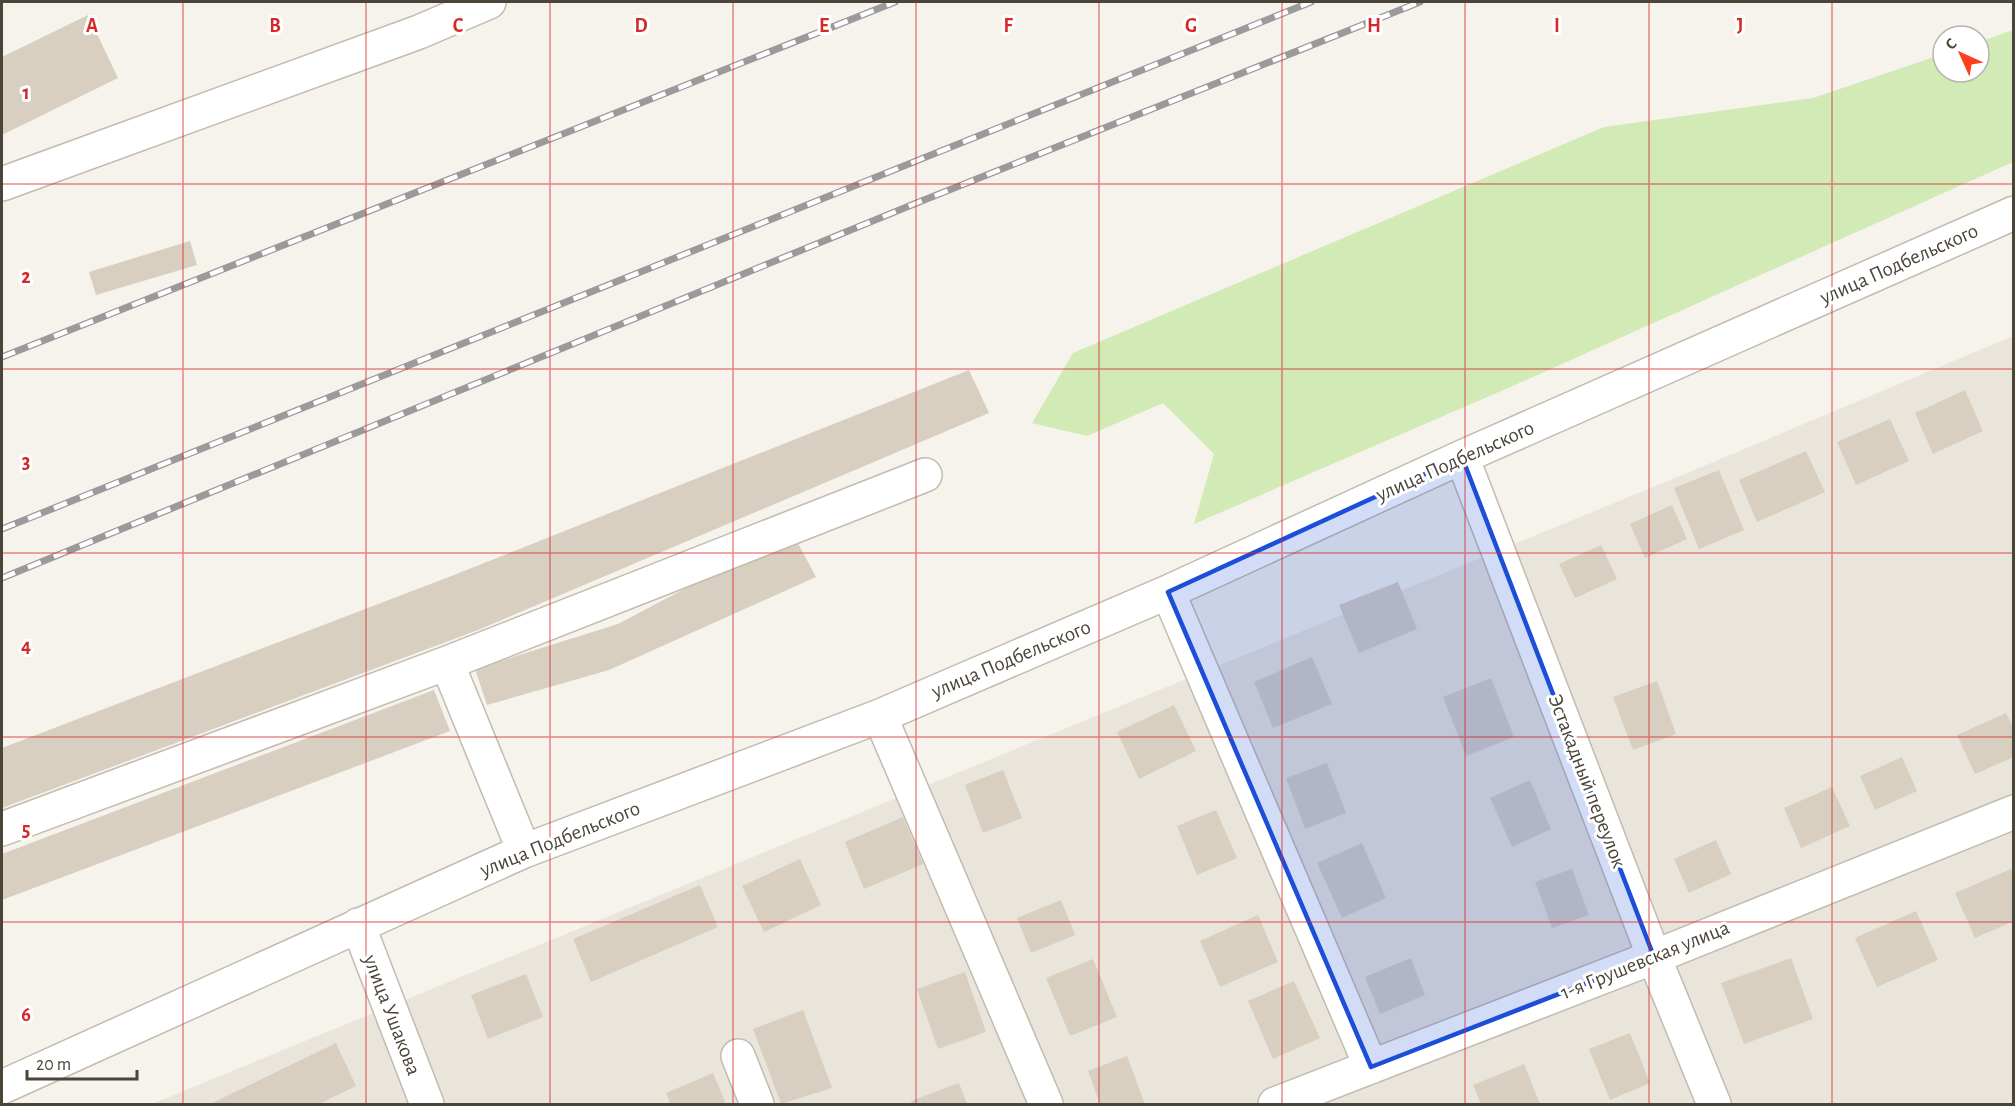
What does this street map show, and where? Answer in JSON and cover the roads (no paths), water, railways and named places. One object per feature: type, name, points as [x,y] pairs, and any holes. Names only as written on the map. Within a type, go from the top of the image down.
[{"type":"street","points":[[2,184],[419,32],[489,2]]},
{"type":"street","name":"улица Подбельского","points":[[2,1086],[524,851],[880,716],[1168,592],[1462,457],[2013,213]]},
{"type":"street","name":"Эстакадный переулок","points":[[1462,457],[1654,957],[1714,1104]]},
{"type":"street","points":[[2,829],[447,663],[925,475]]},
{"type":"street","points":[[1168,592],[1371,1067]]},
{"type":"street","points":[[447,663],[524,851]]},
{"type":"street","points":[[880,716],[1046,1104]]},
{"type":"street","name":"1-я Грушевская улица","points":[[1275,1104],[1654,957],[2013,812]]},
{"type":"street","name":"улица Ушакова","points":[[358,924],[427,1104]]},
{"type":"street","points":[[738,1056],[757,1104]]},
{"type":"railway","points":[[2,357],[895,2]]},
{"type":"railway","points":[[2,529],[1311,2]]},
{"type":"railway","points":[[2,578],[914,204],[1420,2]]}]
